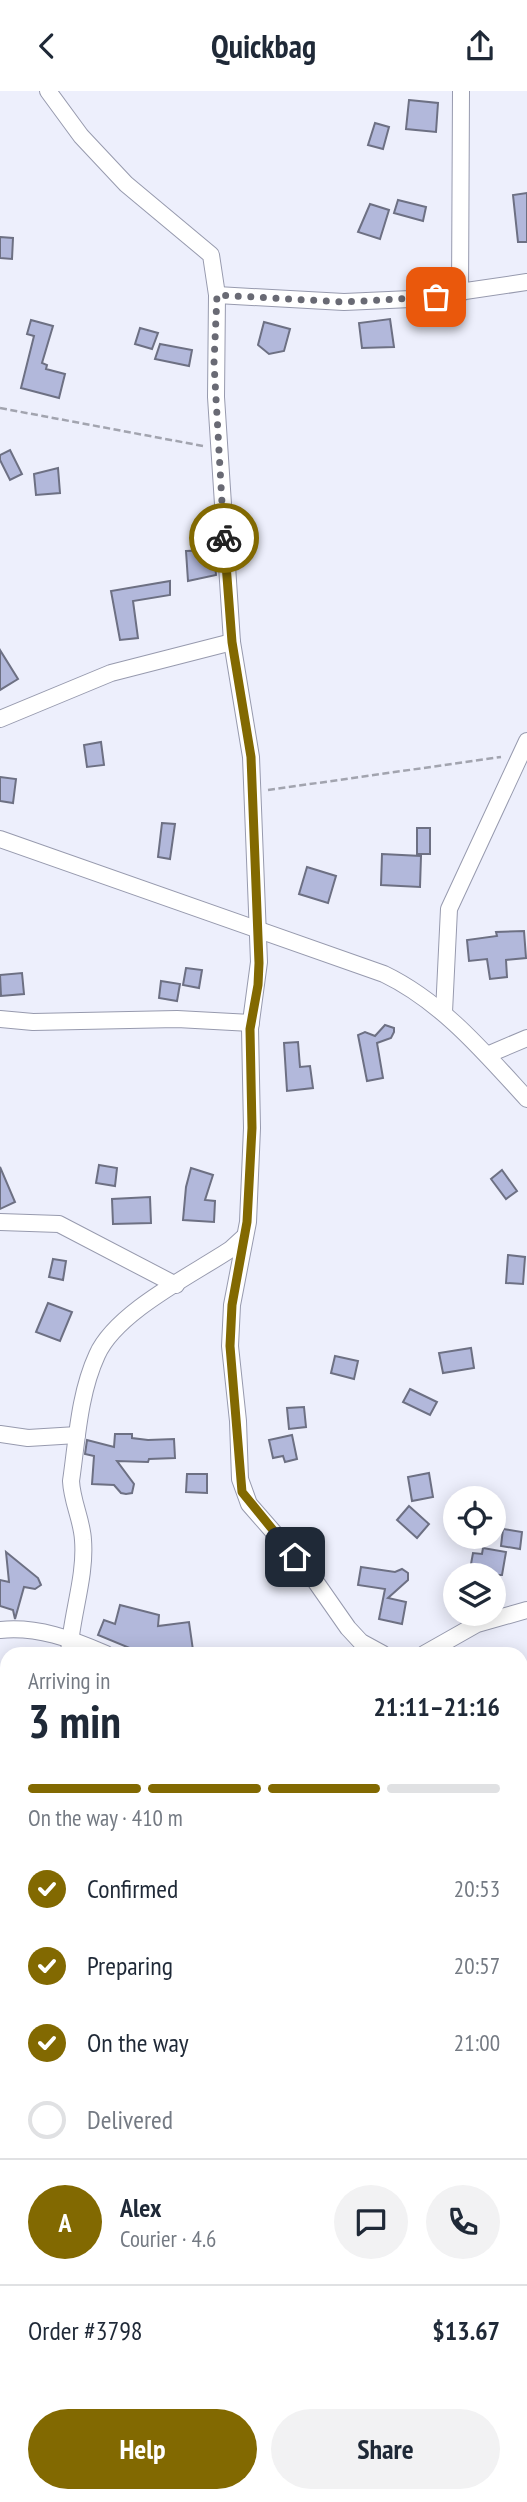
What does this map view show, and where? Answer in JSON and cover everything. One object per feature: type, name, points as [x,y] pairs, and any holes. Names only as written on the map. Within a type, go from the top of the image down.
[{"type":"street","points":[[48,91],[81,136],[127,184],[211,255],[217,295],[214,363],[232,642],[246,716],[253,793],[257,927],[258,985],[251,1023],[252,1128],[247,1222],[232,1305],[230,1346],[242,1492],[249,1504],[311,1575],[348,1628],[371,1647]]},
{"type":"street","points":[[460,294],[461,91]]},
{"type":"street","points":[[217,295],[344,302],[460,294],[527,282]]},
{"type":"street","points":[[0,719],[111,673],[232,642]]},
{"type":"street","points":[[443,1013],[449,909],[523,748]]},
{"type":"street","points":[[0,839],[257,927],[412,987],[487,1055],[527,1099]]},
{"type":"street","points":[[0,1019],[33,1022],[177,1019],[251,1023]]},
{"type":"street","points":[[487,1055],[527,1038]]},
{"type":"street","points":[[0,1222],[59,1224],[176,1285]]},
{"type":"street","points":[[0,1630],[32,1631],[69,1646],[83,1555],[83,1537],[72,1497],[77,1435],[87,1382],[97,1353],[111,1334],[142,1307],[231,1249],[243,1238]]},
{"type":"street","points":[[0,1434],[28,1438],[77,1435]]},
{"type":"street","points":[[437,1647],[477,1624],[527,1610]]},
{"type":"path","points":[[0,408],[122,433],[219,449]]},
{"type":"path","points":[[253,793],[523,748]]},
{"type":"building","points":[[409,100],[438,103],[436,132],[406,129]]},
{"type":"building","points":[[375,123],[389,127],[383,149],[368,145]]},
{"type":"building","points":[[527,193],[527,242],[518,242],[513,195]]},
{"type":"building","points":[[398,200],[426,207],[423,221],[394,213]]},
{"type":"building","points":[[370,204],[389,210],[380,239],[358,232]]},
{"type":"building","points":[[0,237],[13,238],[12,259],[0,258]]},
{"type":"building","points":[[390,319],[394,347],[362,348],[359,323]]},
{"type":"building","points":[[31,320],[53,326],[42,363],[47,365],[46,369],[65,374],[59,398],[21,388],[34,336],[27,334]]},
{"type":"building","points":[[264,322],[290,329],[284,351],[269,354],[258,345]]},
{"type":"building","points":[[140,328],[158,333],[152,349],[135,344]]},
{"type":"building","points":[[160,344],[192,350],[189,366],[155,359]]},
{"type":"building","points":[[10,450],[22,474],[10,480],[0,455]]},
{"type":"building","points":[[58,468],[60,493],[36,495],[34,474]]},
{"type":"building","points":[[214,550],[216,575],[188,581],[186,551]]},
{"type":"building","points":[[170,581],[170,595],[133,601],[138,638],[120,640],[111,591]]},
{"type":"building","points":[[0,650],[18,679],[0,690]]},
{"type":"building","points":[[101,742],[104,765],[87,767],[84,745]]},
{"type":"building","points":[[0,777],[16,779],[13,803],[0,801]]},
{"type":"building","points":[[162,823],[175,824],[170,859],[158,857]]},
{"type":"building","points":[[417,828],[430,828],[430,854],[417,854]]},
{"type":"building","points":[[382,854],[421,856],[420,887],[381,885]]},
{"type":"building","points":[[307,867],[336,876],[328,903],[299,894]]},
{"type":"building","points":[[524,931],[526,958],[506,960],[507,977],[490,979],[487,959],[469,961],[467,940],[497,936],[496,932]]},
{"type":"building","points":[[186,968],[202,970],[199,988],[183,985]]},
{"type":"building","points":[[22,973],[24,994],[1,996],[0,975]]},
{"type":"building","points":[[161,981],[180,984],[177,1001],[159,998]]},
{"type":"building","points":[[385,1025],[394,1028],[394,1032],[391,1038],[377,1043],[383,1078],[367,1081],[358,1035],[365,1032],[375,1036]]},
{"type":"building","points":[[298,1042],[300,1067],[310,1066],[313,1088],[287,1091],[284,1043]]},
{"type":"building","points":[[99,1165],[117,1168],[115,1186],[96,1183]]},
{"type":"building","points":[[0,1167],[15,1202],[0,1209]]},
{"type":"building","points":[[191,1168],[213,1175],[205,1200],[215,1201],[214,1222],[183,1220]]},
{"type":"building","points":[[502,1170],[517,1191],[506,1199],[491,1179]]},
{"type":"building","points":[[150,1197],[151,1223],[113,1224],[112,1199]]},
{"type":"building","points":[[508,1255],[525,1257],[523,1284],[506,1283]]},
{"type":"building","points":[[53,1259],[66,1261],[63,1280],[49,1277]]},
{"type":"building","points":[[48,1303],[72,1312],[60,1341],[36,1332]]},
{"type":"building","points":[[471,1348],[474,1368],[443,1373],[439,1353]]},
{"type":"building","points":[[335,1356],[358,1361],[354,1379],[331,1373]]},
{"type":"building","points":[[410,1389],[437,1402],[430,1415],[403,1402]]},
{"type":"building","points":[[304,1407],[306,1427],[289,1429],[287,1408]]},
{"type":"building","points":[[115,1434],[132,1434],[132,1438],[148,1440],[174,1439],[175,1458],[149,1459],[148,1462],[117,1461],[134,1484],[132,1493],[121,1493],[114,1485],[92,1484],[94,1456],[85,1454],[87,1440],[114,1447]]},
{"type":"building","points":[[292,1435],[297,1459],[285,1462],[283,1456],[273,1458],[269,1440]]},
{"type":"building","points":[[429,1473],[433,1497],[412,1501],[408,1477]]},
{"type":"building","points":[[187,1474],[207,1474],[207,1493],[186,1492]]},
{"type":"building","points":[[409,1506],[429,1524],[417,1538],[397,1520]]},
{"type":"building","points":[[506,1529],[522,1532],[520,1549],[506,1547]]},
{"type":"building","points":[[483,1549],[506,1552],[504,1563],[471,1563],[473,1553],[482,1554]]},
{"type":"building","points":[[6,1552],[38,1578],[41,1585],[35,1589],[24,1587],[15,1619],[13,1610],[0,1606],[0,1580],[9,1582]]},
{"type":"building","points":[[361,1567],[395,1572],[402,1569],[408,1573],[408,1580],[388,1598],[406,1602],[402,1624],[379,1619],[385,1589],[358,1585]]},
{"type":"building","points":[[120,1605],[159,1615],[158,1626],[189,1622],[193,1647],[127,1647],[98,1635],[104,1620],[115,1624]]},
{"type":"way so far","points":[[224,538],[214,363],[217,295],[344,302],[436,297]]},
{"type":"route","points":[[224,538],[232,642],[251,757],[259,963],[250,1029],[252,1128],[247,1222],[232,1305],[230,1346],[242,1492],[249,1504],[295,1557]]}]
